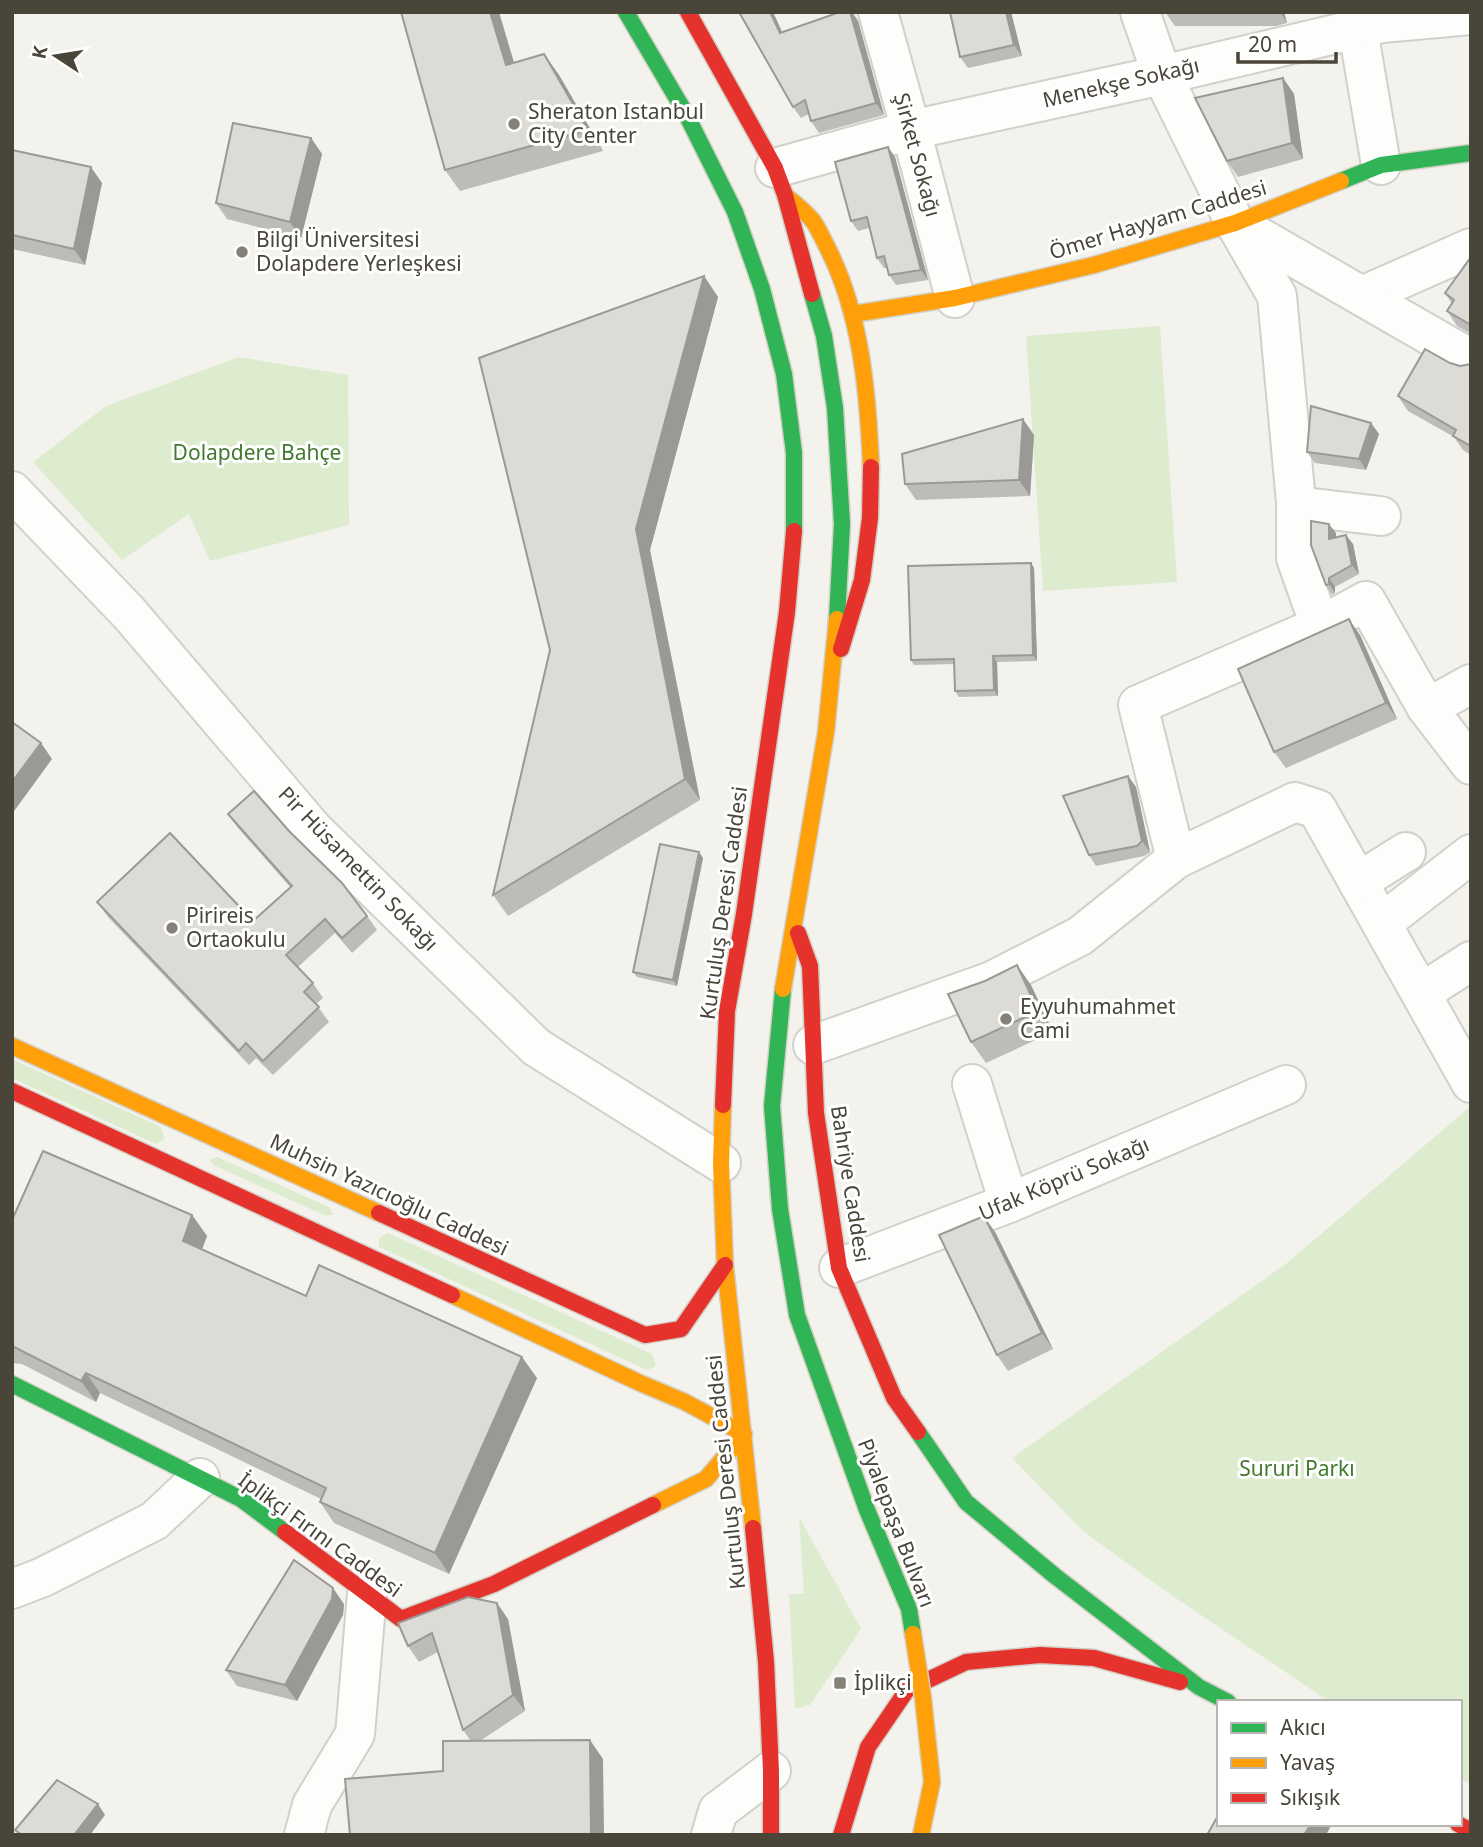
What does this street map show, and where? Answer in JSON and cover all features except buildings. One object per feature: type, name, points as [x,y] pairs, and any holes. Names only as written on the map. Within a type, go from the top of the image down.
[{"type":"main road","name":"Kurtuluş Deresi Caddesi","points":[[626,12],[686,114],[735,212],[762,289],[784,374],[794,453],[794,537],[787,612],[744,914],[727,1011],[721,1163],[725,1265],[766,1662],[771,1835]]},
{"type":"main road","points":[[690,13],[780,181],[814,221],[832,253],[853,314],[867,397],[872,486],[861,587],[830,685]]},
{"type":"main road","name":"Ömer Hayyam Caddesi","points":[[853,314],[955,298],[1094,265],[1235,223],[1381,165],[1471,153]]},
{"type":"main road","points":[[780,181],[824,336],[835,408],[842,524],[838,604],[822,758],[794,923]]},
{"type":"main road","name":"Bahriye Caddesi","points":[[794,923],[810,966],[816,1113],[839,1268],[894,1398],[966,1502],[1055,1576],[1199,1687],[1224,1700]]},
{"type":"main road","name":"Piyalepaşa Bulvarı","points":[[794,923],[781,998],[772,1106],[780,1209],[797,1315],[867,1510],[909,1609],[923,1698],[932,1782],[921,1835]]},
{"type":"main road","name":"Muhsin Yazıcıoğlu Caddesi","points":[[12,1046],[358,1210],[655,1338],[662,1344]]},
{"type":"main road","points":[[12,1091],[173,1160],[344,1240],[685,1402],[744,1434]]},
{"type":"main road","points":[[645,1335],[681,1329],[725,1265]]},
{"type":"main road","points":[[640,1382],[654,1379],[662,1373]]},
{"type":"main road","name":"İplikçi Fırını Caddesi","points":[[12,1384],[241,1499],[401,1619],[494,1584],[706,1479],[744,1434]]},
{"type":"main road","name":"Bahriye Caddesi","points":[[841,1835],[868,1747],[906,1690],[966,1662],[1040,1655],[1094,1658],[1199,1687]]},
{"type":"street","name":"Şirket Sokağı","points":[[878,12],[955,298]]},
{"type":"street","points":[[1140,12],[1162,75],[1235,223],[1277,296],[1296,504],[1296,558],[1320,626]]},
{"type":"street","name":"Menekşe Sokağı","points":[[780,181],[911,130],[1162,75],[1356,21],[1382,23],[1453,15]]},
{"type":"street","points":[[1356,21],[1381,165]]},
{"type":"street","points":[[1235,223],[1471,359]]},
{"type":"street","points":[[1362,296],[1471,248]]},
{"type":"street","name":"Pir Hüsamettin Sokağı","points":[[12,491],[129,613],[314,830],[536,1047],[721,1163]]},
{"type":"street","points":[[1296,504],[1381,516]]},
{"type":"street","points":[[1176,859],[1138,705],[1320,626],[1366,601],[1427,709],[1471,765]]},
{"type":"street","points":[[1427,709],[1471,684]]},
{"type":"street","points":[[813,1045],[992,981],[1080,936],[1176,859],[1295,803],[1317,809],[1471,1083]]},
{"type":"street","points":[[1358,881],[1406,852]]},
{"type":"street","points":[[1382,923],[1471,854]]},
{"type":"street","points":[[1421,993],[1471,961]]},
{"type":"street","points":[[972,1084],[1009,1203]]},
{"type":"street","name":"Ufak Köprü Sokağı","points":[[839,1268],[1009,1203],[1286,1085]]},
{"type":"street","points":[[12,1589],[43,1577],[154,1521],[200,1478]]},
{"type":"street","points":[[304,1835],[312,1805],[355,1734],[367,1594]]},
{"type":"street","points":[[711,1835],[718,1811],[771,1771]]},
{"type":"green space","points":[[1160,326],[1177,582],[1043,591],[1026,336]]},
{"type":"green space","name":"Dolapdere Bahçe","points":[[239,357],[348,375],[349,525],[210,561],[189,514],[122,560],[33,462],[106,406]]},
{"type":"green space","points":[[12,1059],[161,1127],[165,1139],[156,1144],[12,1078]]},
{"type":"green space","name":"Sururi Parkı","points":[[1471,1106],[1471,1784],[1462,1780],[1462,1700],[1327,1700],[1161,1588],[1083,1531],[1012,1458],[1287,1263]]},
{"type":"green space","points":[[217,1157],[329,1207],[333,1215],[324,1215],[213,1165],[210,1159]]},
{"type":"green space","points":[[388,1233],[652,1354],[656,1366],[647,1370],[379,1247],[379,1238]]},
{"type":"green space","points":[[799,1517],[861,1629],[810,1705],[795,1709],[789,1595],[804,1593]]},
{"type":"traffic: fast","points":[[626,12],[686,114],[735,212],[762,289],[784,374],[794,453],[794,531]]},
{"type":"traffic: fast","points":[[1341,181],[1381,165],[1471,153]]},
{"type":"traffic: fast","points":[[812,294],[824,336],[835,408],[842,524],[837,619]]},
{"type":"traffic: fast","points":[[783,989],[772,1106],[780,1209],[797,1315]]},
{"type":"traffic: fast","points":[[797,1315],[867,1510],[909,1609],[913,1634]]},
{"type":"traffic: fast","points":[[12,1384],[241,1499],[285,1532]]},
{"type":"traffic: fast","points":[[918,1432],[966,1502],[1055,1576],[1199,1687],[1224,1700]]},
{"type":"traffic: slow","points":[[853,314],[955,298],[1094,265],[1235,223],[1341,181]]},
{"type":"traffic: slow","points":[[785,195],[807,214],[817,227],[847,297],[865,381],[871,467]]},
{"type":"traffic: slow","points":[[783,989],[826,732],[837,619]]},
{"type":"traffic: slow","points":[[12,1046],[379,1213]]},
{"type":"traffic: slow","points":[[723,1105],[721,1163],[725,1265],[753,1528]]},
{"type":"traffic: slow","points":[[452,1295],[685,1402],[744,1434],[706,1479],[653,1505]]},
{"type":"traffic: slow","points":[[913,1634],[932,1782],[921,1835]]},
{"type":"traffic: jam","points":[[688,12],[775,168],[812,294]]},
{"type":"traffic: jam","points":[[841,649],[862,580],[870,518],[871,467]]},
{"type":"traffic: jam","points":[[723,1105],[727,1011],[744,914],[787,612],[794,531]]},
{"type":"traffic: jam","points":[[798,933],[810,966],[816,1113],[839,1268],[894,1398],[918,1432]]},
{"type":"traffic: jam","points":[[12,1091],[452,1295]]},
{"type":"traffic: jam","points":[[379,1213],[645,1335],[681,1329],[725,1265]]},
{"type":"traffic: jam","points":[[285,1532],[401,1619],[494,1584],[653,1505]]},
{"type":"traffic: jam","points":[[753,1528],[766,1662],[771,1835]]},
{"type":"traffic: jam","points":[[841,1835],[868,1747],[907,1690],[966,1662],[1040,1655],[1094,1658],[1180,1682]]},
{"type":"traffic: jam","points":[[1462,1826],[1471,1831]]},
{"type":"place","name":"Sheraton Istanbul City Center","points":[[514,124]]},
{"type":"place","name":"Bilgi Üniversitesi Dolapdere Yerleşkesi","points":[[242,252]]},
{"type":"place","name":"Pirireis Ortaokulu","points":[[172,928]]},
{"type":"place","name":"Eyyuhumahmet Cami","points":[[1006,1019]]},
{"type":"place","name":"İplikçi","points":[[840,1683]]}]
